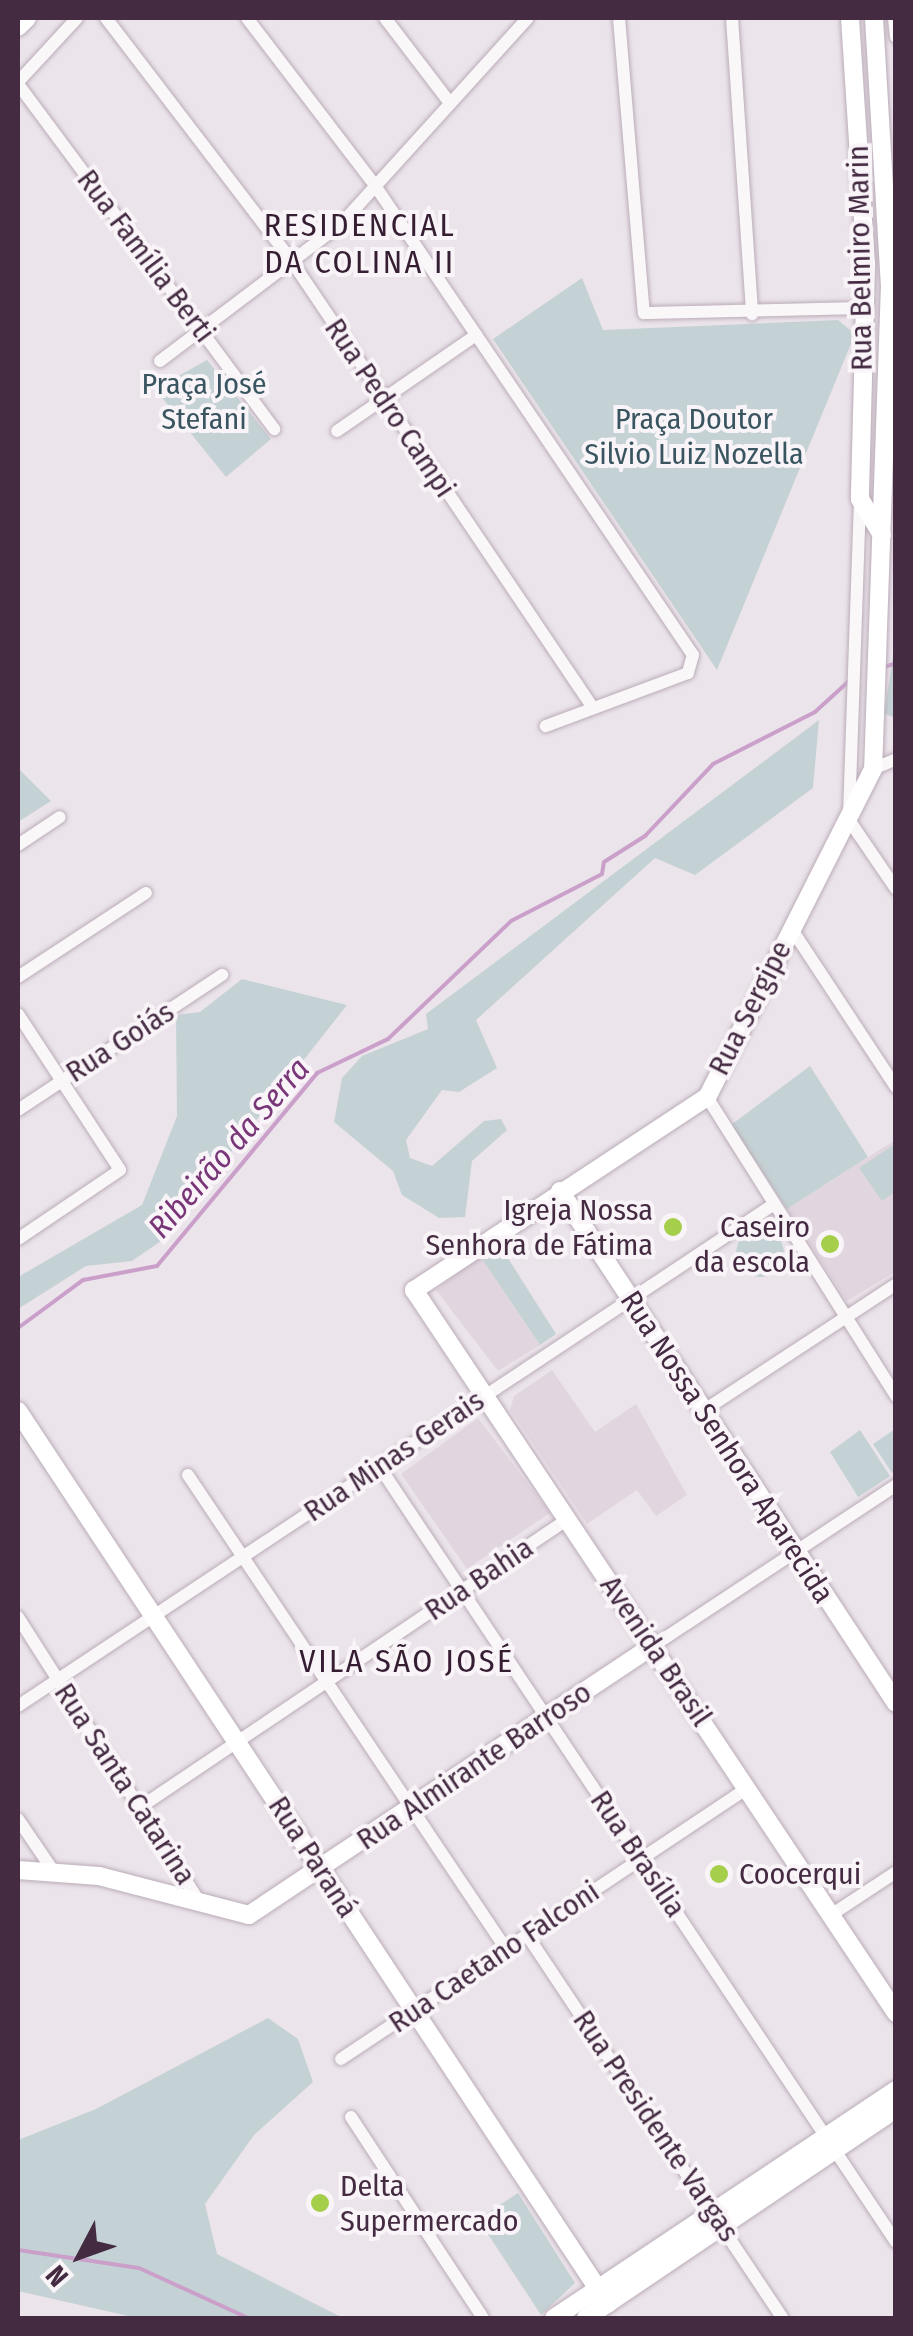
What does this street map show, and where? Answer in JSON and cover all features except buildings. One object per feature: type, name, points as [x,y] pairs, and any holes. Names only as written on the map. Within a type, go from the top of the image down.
[{"type":"street","points":[[18,28],[27,18]]},
{"type":"street","points":[[18,83],[77,18]]},
{"type":"street","name":"Rua Pedro Campi","points":[[106,18],[293,263],[593,708]]},
{"type":"street","points":[[247,18],[376,187],[695,666],[546,726]]},
{"type":"street","points":[[384,18],[450,103]]},
{"type":"street","points":[[160,360],[204,334],[293,263],[376,187],[528,18]]},
{"type":"street","points":[[619,18],[644,314],[866,308]]},
{"type":"street","points":[[732,18],[752,314]]},
{"type":"street","name":"Rua Belmiro Marin","points":[[849,820],[866,308],[850,18]]},
{"type":"street","name":"Rua Belmiro Marin","points":[[873,769],[884,591],[892,208],[874,18]]},
{"type":"street","points":[[894,18],[896,37]]},
{"type":"street","name":"Rua Família Berti","points":[[18,83],[274,429]]},
{"type":"street","points":[[337,431],[476,335]]},
{"type":"street","points":[[860,499],[883,537]]},
{"type":"street","points":[[873,769],[896,759]]},
{"type":"street","name":"Rua Sergipe","points":[[414,1290],[707,1097],[873,769]]},
{"type":"street","points":[[18,844],[60,817]]},
{"type":"street","points":[[849,820],[896,888]]},
{"type":"street","points":[[18,978],[146,893]]},
{"type":"street","points":[[790,928],[896,1087]]},
{"type":"street","name":"Rua Goiás","points":[[18,1110],[222,975]]},
{"type":"street","points":[[18,1014],[120,1170],[18,1238]]},
{"type":"street","points":[[707,1097],[771,1206],[896,1396]]},
{"type":"street","name":"Rua Nossa Senhora Aparecida","points":[[560,1191],[796,1552],[893,1692]]},
{"type":"street","name":"Rua Minas Gerais","points":[[18,1706],[771,1206]]},
{"type":"street","points":[[704,1411],[896,1284]]},
{"type":"street","name":"Avenida Brasil","points":[[414,1290],[896,2013]]},
{"type":"street","name":"Rua Paraná","points":[[18,1411],[603,2296]]},
{"type":"street","name":"Rua Brasília","points":[[380,1466],[896,2242]]},
{"type":"street","points":[[188,1474],[506,1949]]},
{"type":"street","name":"Rua Almirante Barroso","points":[[18,1870],[54,1872],[249,1915],[896,1485]]},
{"type":"street","name":"Rua Bahia","points":[[142,1806],[568,1519]]},
{"type":"street","name":"Rua Santa Catarina","points":[[18,1618],[142,1806],[199,1901]]},
{"type":"street","name":"Rua Caetano Falconi","points":[[341,2059],[747,1788]]},
{"type":"street","points":[[18,1818],[54,1872]]},
{"type":"street","points":[[831,1915],[896,1872]]},
{"type":"street","name":"Rua Presidente Vargas","points":[[527,1935],[782,2318]]},
{"type":"street","points":[[554,2318],[603,2296],[830,2144],[896,2090]]},
{"type":"street","points":[[830,2144],[896,2109]]},
{"type":"street","points":[[351,2118],[484,2318]]},
{"type":"street","points":[[586,2318],[603,2296]]},
{"type":"shaded area","points":[[895,1140],[895,1272],[847,1301],[787,1209]]},
{"type":"shaded area","points":[[480,1256],[540,1345],[498,1371],[436,1290]]},
{"type":"shaded area","points":[[552,1370],[595,1432],[636,1404],[687,1495],[656,1516],[637,1490],[587,1524],[510,1410],[514,1396]]},
{"type":"shaded area","points":[[478,1418],[550,1513],[467,1569],[401,1474]]},
{"type":"green space","name":"Praça Doutor Silvio Luiz Nozella","points":[[582,278],[603,330],[838,320],[855,334],[717,670],[493,339]]},
{"type":"green space","name":"Praça José Stefani","points":[[207,360],[271,439],[226,477],[155,389]]},
{"type":"green space","points":[[895,644],[896,718],[884,713]]},
{"type":"green space","points":[[819,720],[813,788],[695,875],[655,858],[476,1020],[497,1068],[459,1092],[442,1090],[406,1140],[410,1158],[432,1166],[484,1121],[501,1119],[507,1130],[472,1161],[465,1217],[439,1218],[402,1195],[393,1171],[334,1122],[342,1078],[362,1056],[428,1029],[426,1014]]},
{"type":"green space","points":[[18,768],[51,801],[18,822]]},
{"type":"green space","points":[[242,979],[347,1005],[161,1241],[132,1261],[86,1266],[18,1309],[18,1277],[142,1205],[177,1116],[176,1015],[200,1012]]},
{"type":"green space","points":[[810,1066],[868,1157],[787,1209],[731,1125]]},
{"type":"green space","points":[[895,1144],[895,1192],[882,1201],[859,1168]]},
{"type":"green space","points":[[760,1229],[777,1236],[784,1253],[777,1270],[760,1277],[743,1270],[736,1253],[743,1236]]},
{"type":"green space","points":[[499,1244],[556,1334],[540,1345],[480,1256]]},
{"type":"green space","points":[[895,1429],[895,1471],[892,1473],[873,1444]]},
{"type":"green space","points":[[860,1430],[890,1476],[858,1497],[830,1452]]},
{"type":"green space","points":[[268,2018],[298,2039],[313,2082],[254,2135],[205,2204],[217,2254],[343,2318],[137,2318],[18,2291],[18,2140],[96,2109]]},
{"type":"green space","points":[[518,2193],[575,2283],[541,2315],[478,2219]]},
{"type":"waterway","name":"Ribeirão da Serra","points":[[881,668],[896,663]]},
{"type":"waterway","name":"Ribeirão da Serra","points":[[18,1328],[83,1280],[157,1266],[317,1073],[388,1039],[511,921],[602,874],[604,862],[645,836],[713,764],[815,712],[849,681]]},
{"type":"waterway","points":[[18,2250],[139,2268],[248,2318]]},
{"type":"place","name":"Igreja Nossa Senhora de Fátima","points":[[673,1227]]},
{"type":"place","name":"Caseiro da escola","points":[[830,1244]]},
{"type":"place","name":"Coocerqui","points":[[719,1874]]},
{"type":"place","name":"Delta Supermercado","points":[[320,2203]]},
{"type":"district","name":"RESIDENCIAL DA COLINA II","points":[[360,244]]},
{"type":"district","name":"VILA SÃO JOSÉ","points":[[407,1661]]}]
